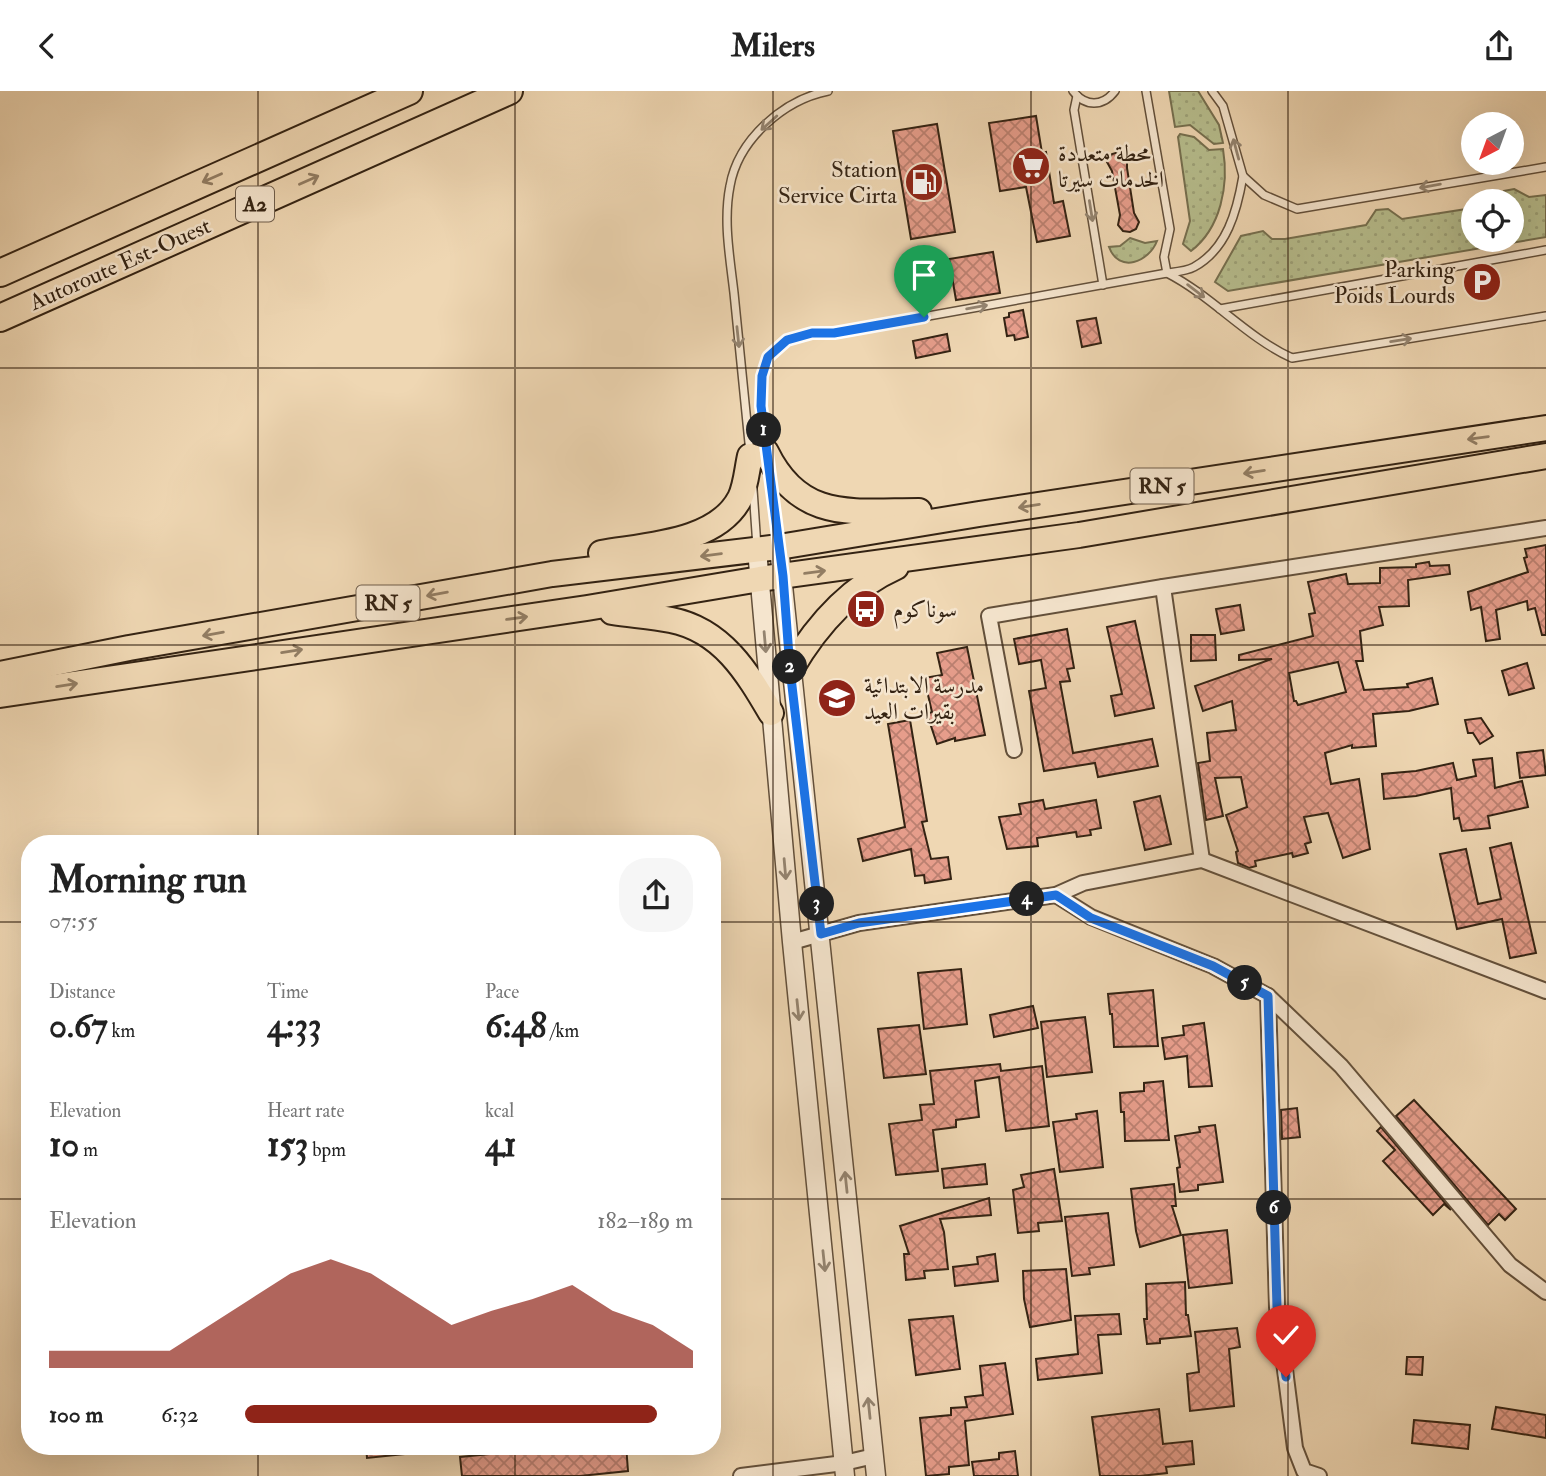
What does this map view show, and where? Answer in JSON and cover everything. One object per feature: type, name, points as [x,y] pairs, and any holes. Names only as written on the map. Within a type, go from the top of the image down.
[{"type":"highway","name":"Autoroute Est-Ouest","points":[[0,273],[409,91]]},
{"type":"highway","name":"Autoroute Est-Ouest","points":[[0,318],[509,91]]},
{"type":"highway","name":"RN 5","points":[[0,674],[129,648],[552,574],[768,549],[979,514],[1546,428]]},
{"type":"highway","points":[[552,574],[593,555],[690,537],[712,527],[729,513],[741,495],[758,454],[793,490],[828,509],[842,512],[926,511],[979,514]]},
{"type":"highway","name":"RN 5","points":[[0,695],[771,578],[1079,535],[1546,456]]},
{"type":"highway","points":[[790,669],[822,622],[842,602],[880,575],[915,558]]},
{"type":"highway","points":[[587,608],[673,621],[706,634],[746,670],[771,713]]},
{"type":"street","points":[[1014,750],[989,616],[1546,528]]},
{"type":"street","points":[[768,549],[771,578],[790,669],[821,934],[876,1476]]},
{"type":"street","points":[[771,578],[771,713],[844,1469]]},
{"type":"street","points":[[1163,587],[1202,860]]},
{"type":"street","points":[[792,942],[859,923],[1056,895],[1083,883],[1202,860],[1546,991]]},
{"type":"street","points":[[1056,895],[1091,918],[1213,966],[1268,996],[1341,1066],[1510,1265],[1546,1292]]},
{"type":"street","points":[[1268,996],[1277,1307],[1295,1448],[1304,1471],[1319,1476]]},
{"type":"street","points":[[741,1476],[844,1469],[874,1456]]},
{"type":"lane","points":[[768,549],[727,225],[730,185],[743,150],[764,127],[789,105],[828,91]]},
{"type":"lane","points":[[1075,93],[1083,101],[1098,104],[1111,97],[1115,91]]},
{"type":"lane","points":[[1146,91],[1170,229],[1164,257],[1167,273]]},
{"type":"lane","points":[[768,549],[758,454],[762,376],[768,357],[787,340],[812,333],[834,333],[1192,268],[1213,253],[1228,231],[1235,213],[1242,176],[1223,106],[1212,91]]},
{"type":"lane","points":[[1075,93],[1074,110],[1103,285]]},
{"type":"lane","points":[[1242,176],[1264,195],[1297,209],[1546,167]]},
{"type":"lane","points":[[1220,309],[1546,250]]},
{"type":"lane","points":[[1167,273],[1185,282],[1275,350],[1292,358],[1546,316]]},
{"type":"green space","points":[[1169,91],[1198,91],[1219,125],[1223,143],[1214,144],[1190,125],[1175,127]]},
{"type":"green space","points":[[1180,134],[1194,137],[1209,150],[1223,149],[1225,163],[1223,191],[1216,218],[1210,230],[1191,251],[1183,244],[1190,221],[1178,137]]},
{"type":"green space","points":[[1524,194],[1529,197],[1546,195],[1546,237],[1524,241]]},
{"type":"green space","points":[[1388,209],[1402,219],[1461,210],[1461,251],[1228,291],[1215,282],[1241,236],[1263,231],[1272,239],[1285,239],[1366,225],[1376,210]]},
{"type":"green space","points":[[1130,238],[1145,243],[1157,241],[1148,255],[1126,263],[1114,255],[1109,247],[1120,246]]},
{"type":"building","points":[[1036,116],[1042,153],[1046,152],[1054,203],[1063,201],[1070,236],[1037,242],[1026,187],[1000,191],[989,123]]},
{"type":"building","name":"Station Service Cirta","points":[[937,124],[955,232],[911,239],[893,131]]},
{"type":"building","points":[[1119,152],[1127,158],[1134,213],[1139,222],[1136,229],[1130,232],[1123,231],[1118,225],[1120,215],[1112,171],[1107,162],[1112,154]]},
{"type":"building","points":[[993,252],[1000,293],[956,300],[949,259]]},
{"type":"building","points":[[1023,310],[1028,337],[1015,340],[1014,335],[1007,336],[1004,318],[1009,317],[1009,313]]},
{"type":"building","points":[[1096,318],[1101,343],[1082,347],[1077,321]]},
{"type":"building","points":[[947,334],[950,351],[916,358],[913,341]]},
{"type":"building","points":[[1546,545],[1546,635],[1542,635],[1535,608],[1528,610],[1527,601],[1496,610],[1500,639],[1486,641],[1481,607],[1471,610],[1468,592],[1528,572],[1524,558],[1527,557],[1525,549]]},
{"type":"building","points":[[1429,562],[1430,566],[1449,565],[1450,574],[1408,580],[1409,606],[1379,607],[1383,625],[1360,631],[1363,661],[1356,661],[1364,690],[1408,687],[1407,684],[1432,678],[1438,704],[1409,711],[1373,714],[1376,746],[1352,748],[1352,745],[1325,753],[1331,784],[1359,779],[1370,849],[1343,858],[1328,813],[1304,817],[1311,842],[1305,844],[1308,853],[1293,857],[1292,853],[1255,861],[1256,866],[1249,868],[1238,863],[1238,851],[1226,815],[1247,807],[1241,777],[1215,778],[1223,816],[1206,820],[1198,763],[1210,761],[1207,733],[1236,730],[1232,701],[1203,711],[1195,686],[1272,659],[1239,660],[1239,655],[1313,636],[1309,614],[1315,613],[1308,582],[1346,574],[1348,584],[1380,583],[1380,568],[1416,567],[1416,564]],"holes":[[[1338,662],[1346,692],[1298,705],[1294,701],[1289,673]]]},
{"type":"building","points":[[1240,605],[1244,630],[1221,634],[1216,609]]},
{"type":"building","points":[[1135,621],[1154,708],[1115,716],[1111,696],[1122,694],[1107,627]]},
{"type":"building","points":[[1067,629],[1074,668],[1067,669],[1070,681],[1060,682],[1073,753],[1152,739],[1158,766],[1098,777],[1095,763],[1044,771],[1029,691],[1046,688],[1041,660],[1019,664],[1014,639]]},
{"type":"building","points":[[1191,635],[1215,635],[1216,660],[1191,661]]},
{"type":"building","points":[[967,647],[985,735],[955,741],[955,738],[937,744],[927,714],[932,712],[924,678],[942,675],[937,653]]},
{"type":"building","points":[[1527,663],[1534,688],[1509,695],[1502,671]]},
{"type":"building","points":[[1481,718],[1493,736],[1480,744],[1473,733],[1468,733],[1465,720]]},
{"type":"building","points":[[910,720],[927,821],[922,822],[931,859],[948,857],[951,879],[925,883],[924,875],[915,876],[911,849],[863,861],[858,839],[905,827],[888,724]]},
{"type":"building","points":[[1543,750],[1546,775],[1520,778],[1517,753]]},
{"type":"building","points":[[1492,758],[1495,788],[1522,781],[1528,807],[1488,816],[1490,828],[1462,831],[1459,818],[1454,819],[1451,788],[1416,796],[1384,799],[1382,774],[1416,771],[1453,763],[1457,780],[1476,776],[1473,760]]},
{"type":"building","points":[[1160,796],[1171,844],[1145,850],[1134,802]]},
{"type":"building","points":[[1043,800],[1045,809],[1096,800],[1101,828],[1090,830],[1091,835],[1077,837],[1076,832],[1037,838],[1038,846],[1007,849],[999,817],[1021,814],[1019,804]]},
{"type":"building","points":[[1511,843],[1536,953],[1510,958],[1502,919],[1457,929],[1440,854],[1466,849],[1478,904],[1501,899],[1490,848]]},
{"type":"building","points":[[961,969],[967,1024],[924,1029],[918,973]]},
{"type":"building","points":[[1153,990],[1158,1046],[1114,1047],[1108,994]]},
{"type":"building","points":[[1033,1006],[1038,1028],[994,1037],[990,1015]]},
{"type":"building","points":[[1085,1017],[1092,1072],[1047,1077],[1041,1022]]},
{"type":"building","points":[[1204,1023],[1212,1086],[1189,1087],[1187,1056],[1165,1059],[1162,1038],[1184,1035],[1183,1026]]},
{"type":"building","points":[[919,1025],[926,1074],[884,1078],[878,1029]]},
{"type":"building","points":[[1000,1064],[1001,1071],[1042,1066],[1049,1126],[1006,1131],[999,1077],[975,1081],[979,1117],[956,1120],[956,1127],[933,1130],[938,1171],[896,1175],[889,1124],[922,1120],[920,1105],[934,1104],[930,1071]]},
{"type":"building","points":[[1163,1081],[1169,1140],[1125,1141],[1120,1093],[1144,1091],[1144,1083]]},
{"type":"building","points":[[1414,1100],[1516,1209],[1505,1220],[1499,1214],[1488,1225],[1396,1116]]},
{"type":"building","points":[[1297,1108],[1300,1137],[1282,1139],[1281,1110]]},
{"type":"building","points":[[1097,1111],[1103,1167],[1060,1172],[1053,1122],[1077,1119],[1076,1114]]},
{"type":"building","points":[[1215,1125],[1223,1182],[1198,1185],[1198,1190],[1180,1192],[1177,1168],[1180,1167],[1175,1136],[1200,1132],[1199,1127]]},
{"type":"building","points":[[1381,1127],[1451,1210],[1444,1204],[1433,1215],[1383,1161],[1395,1150],[1377,1131]]},
{"type":"building","points":[[985,1164],[987,1184],[944,1188],[942,1169]]},
{"type":"building","points":[[1054,1169],[1062,1221],[1038,1223],[1039,1231],[1018,1233],[1013,1190],[1024,1187],[1021,1175]]},
{"type":"building","points":[[1174,1184],[1176,1206],[1172,1206],[1181,1235],[1140,1247],[1131,1189]]},
{"type":"building","points":[[989,1198],[991,1215],[940,1219],[948,1269],[924,1271],[925,1278],[906,1280],[904,1254],[909,1254],[900,1226]]},
{"type":"building","points":[[1108,1213],[1114,1265],[1089,1268],[1090,1274],[1072,1276],[1065,1217]]},
{"type":"building","points":[[1227,1230],[1232,1283],[1189,1288],[1183,1235]]},
{"type":"building","points":[[995,1254],[998,1281],[955,1286],[953,1267],[978,1264],[977,1257]]},
{"type":"building","points":[[1066,1269],[1071,1320],[1030,1327],[1024,1299],[1023,1271]]},
{"type":"building","points":[[1185,1282],[1186,1315],[1191,1336],[1160,1339],[1160,1343],[1147,1344],[1144,1319],[1147,1319],[1146,1284]]},
{"type":"building","points":[[1119,1314],[1121,1334],[1098,1335],[1102,1373],[1038,1380],[1036,1359],[1078,1354],[1075,1316]]},
{"type":"building","points":[[953,1316],[960,1369],[916,1375],[909,1320]]},
{"type":"building","points":[[1237,1328],[1240,1347],[1229,1349],[1234,1406],[1190,1411],[1187,1374],[1199,1372],[1195,1332]]},
{"type":"building","points":[[1407,1357],[1423,1357],[1422,1375],[1406,1374]]},
{"type":"building","points":[[1005,1363],[1013,1414],[965,1421],[969,1465],[949,1467],[949,1474],[926,1476],[920,1418],[951,1415],[951,1408],[967,1407],[965,1397],[983,1395],[980,1366]]},
{"type":"building","points":[[1496,1407],[1546,1415],[1546,1438],[1492,1429]]},
{"type":"building","points":[[1159,1409],[1163,1444],[1192,1441],[1194,1464],[1166,1467],[1167,1473],[1100,1476],[1092,1417]]},
{"type":"building","points":[[1414,1420],[1470,1425],[1468,1449],[1412,1443]]},
{"type":"building","points":[[1015,1451],[1018,1476],[974,1476],[972,1462],[999,1459],[999,1453]]},
{"type":"building","points":[[367,1455],[395,1455],[367,1458]]},
{"type":"building","points":[[627,1455],[628,1471],[580,1476],[462,1476],[460,1457]]},
{"type":"place","name":"محطة متعددة الخدمات سيرتا","points":[[1031,166]]},
{"type":"place","name":"Station Service Cirta","points":[[924,182]]},
{"type":"place","name":"Parking Poids Lourds","points":[[1482,282]]},
{"type":"place","name":"سوناكوم","points":[[866,609]]},
{"type":"place","name":"مدرسة الابتدائية بقيرات العيد","points":[[837,698]]},
{"type":"route","points":[[924,317],[834,333],[812,333],[787,340],[768,357],[762,376],[761,406],[783,576],[790,669],[821,934],[859,923],[1056,895],[1091,918],[1213,966],[1268,996],[1277,1307],[1286,1377]]}]
